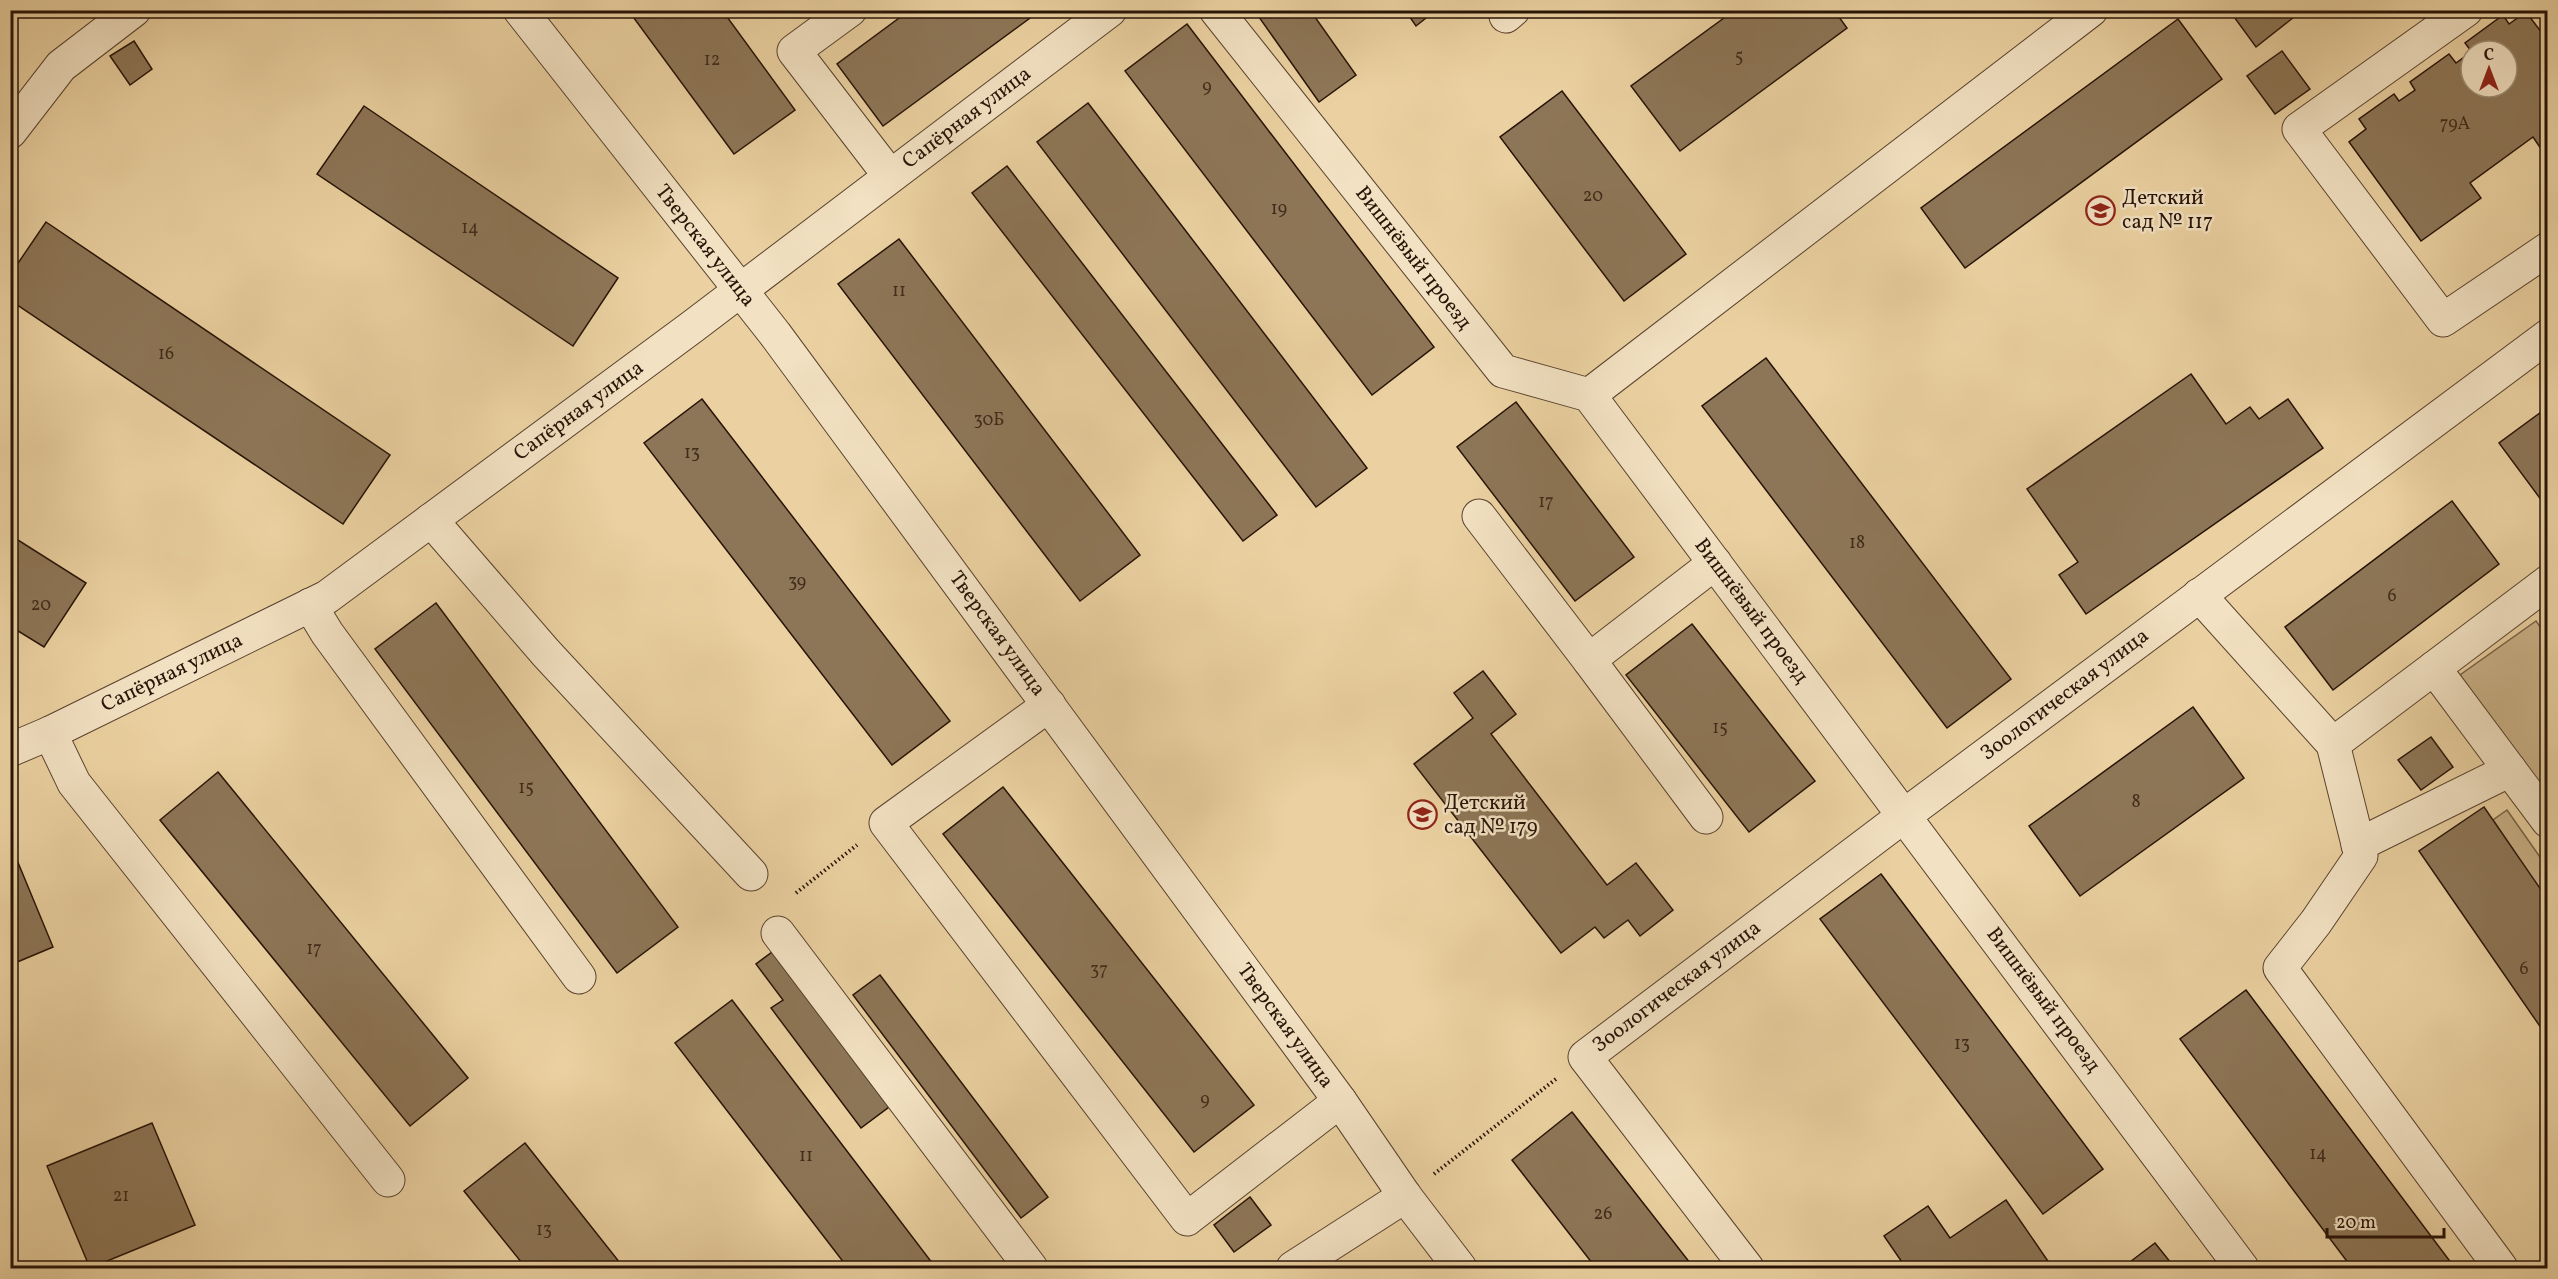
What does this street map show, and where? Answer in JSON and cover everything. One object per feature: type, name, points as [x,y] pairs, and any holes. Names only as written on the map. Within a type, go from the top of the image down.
[{"type":"street","points":[[10,132],[61,66],[134,10]]},
{"type":"street","name":"Тверская улица","points":[[520,10],[782,344],[1340,1101],[1405,1196],[1460,1269]]},
{"type":"street","points":[[850,10],[794,51],[890,176]]},
{"type":"street","name":"Сапёрная улица","points":[[10,750],[50,733],[327,597],[740,290],[1110,10]]},
{"type":"street","name":"Вишнёвый проезд","points":[[1216,10],[1503,371],[1589,395],[2242,1269]]},
{"type":"street","points":[[1589,395],[2091,10]]},
{"type":"street","points":[[2466,10],[2299,129],[2443,320],[2547,249]]},
{"type":"street","name":"Зоологическая улица","points":[[1586,1057],[1905,815],[2547,336]]},
{"type":"street","points":[[1479,516],[1706,817]]},
{"type":"street","points":[[431,520],[546,653],[751,874]]},
{"type":"street","points":[[1589,660],[1715,563]]},
{"type":"street","points":[[2333,744],[2547,582]]},
{"type":"street","points":[[2199,595],[2333,744],[2361,856],[2316,922],[2280,968],[2501,1269]]},
{"type":"street","points":[[310,605],[327,633],[579,977]]},
{"type":"street","points":[[2434,668],[2547,821]]},
{"type":"street","points":[[1049,705],[886,823],[1187,1219],[1340,1101]]},
{"type":"street","points":[[50,733],[74,783],[388,1180]]},
{"type":"street","points":[[2358,845],[2510,770]]},
{"type":"street","points":[[778,933],[1031,1269]]},
{"type":"street","points":[[1586,1057],[1747,1269]]},
{"type":"street","points":[[1293,1269],[1405,1196]]},
{"type":"path","points":[[796,893],[886,823]]},
{"type":"path","points":[[1405,1196],[1586,1057]]},
{"type":"shaded area","points":[[2536,621],[2547,636],[2547,798],[2460,675]]},
{"type":"shaded area","points":[[2507,810],[2547,867],[2547,900],[2493,820]]},
{"type":"building","points":[[628,10],[722,10],[795,110],[734,154]]},
{"type":"building","points":[[910,10],[1041,10],[883,126],[837,64]]},
{"type":"building","points":[[1254,10],[1310,10],[1356,75],[1319,102]]},
{"type":"building","points":[[1405,10],[1436,10],[1416,26]]},
{"type":"building","points":[[1735,10],[1834,10],[1847,28],[1680,151],[1631,86]]},
{"type":"building","points":[[2229,10],[2303,10],[2256,47]]},
{"type":"building","points":[[2526,12],[2548,41],[2548,150],[2544,153],[2533,137],[2470,183],[2481,198],[2421,241],[2349,142],[2366,129],[2359,119],[2394,94],[2399,101],[2415,90],[2410,82],[2449,54],[2456,63],[2459,61],[2459,99],[2519,99],[2519,39],[2470,39],[2503,15],[2509,24]]},
{"type":"building","points":[[2178,19],[2222,79],[1965,268],[1921,208]]},
{"type":"building","points":[[1187,24],[1434,347],[1372,395],[1125,71]]},
{"type":"building","points":[[134,41],[152,69],[130,85],[110,56]]},
{"type":"building","points":[[2282,51],[2310,89],[2275,114],[2247,76]]},
{"type":"building","points":[[1562,91],[1686,254],[1624,301],[1500,137]]},
{"type":"building","points":[[1088,103],[1367,468],[1316,507],[1037,142]]},
{"type":"building","points":[[364,106],[618,278],[573,346],[317,174]]},
{"type":"building","points":[[1007,166],[1277,515],[1243,541],[972,193]]},
{"type":"building","points":[[46,222],[390,455],[343,524],[10,300],[10,275]]},
{"type":"building","points":[[899,239],[1140,555],[1080,601],[838,284]]},
{"type":"building","points":[[1766,358],[2011,679],[1947,728],[1702,406]]},
{"type":"building","points":[[2191,374],[2226,424],[2250,407],[2259,419],[2288,399],[2323,448],[2086,614],[2059,575],[2078,562],[2027,489]]},
{"type":"building","points":[[702,399],[950,721],[892,765],[644,443]]},
{"type":"building","points":[[1516,402],[1634,557],[1575,601],[1457,447]]},
{"type":"building","points":[[2548,407],[2548,509],[2499,443]]},
{"type":"building","points":[[2452,501],[2499,564],[2333,690],[2285,627]]},
{"type":"building","points":[[10,535],[86,583],[44,647],[10,626]]},
{"type":"building","points":[[436,603],[678,927],[617,973],[375,649]]},
{"type":"building","points":[[1692,624],[1815,781],[1749,832],[1626,675]]},
{"type":"building","points":[[1483,671],[1516,714],[1491,734],[1607,885],[1636,863],[1673,910],[1640,936],[1628,920],[1604,938],[1595,927],[1561,953],[1414,764],[1473,718],[1454,693]]},
{"type":"building","points":[[2193,707],[2244,778],[2080,896],[2029,826]]},
{"type":"building","points":[[2431,737],[2453,767],[2421,790],[2398,760]]},
{"type":"building","points":[[218,772],[468,1078],[410,1126],[160,820]]},
{"type":"building","points":[[1003,787],[1254,1105],[1194,1152],[943,834]]},
{"type":"building","points":[[2484,807],[2548,900],[2548,1038],[2419,851]]},
{"type":"building","points":[[12,848],[53,947],[10,965],[10,849]]},
{"type":"building","points":[[1881,874],[2103,1169],[2043,1214],[1820,919]]},
{"type":"building","points":[[772,952],[889,1107],[861,1128],[771,1008],[783,1000],[756,964]]},
{"type":"building","points":[[880,975],[1048,1197],[1021,1218],[853,995]]},
{"type":"building","points":[[2246,990],[2455,1268],[2352,1268],[2180,1039]]},
{"type":"building","points":[[732,1000],[936,1268],[848,1268],[675,1043]]},
{"type":"building","points":[[1572,1112],[1694,1268],[1596,1268],[1512,1160]]},
{"type":"building","points":[[152,1123],[195,1225],[90,1268],[47,1166]]},
{"type":"building","points":[[525,1143],[624,1268],[526,1268],[464,1191]]},
{"type":"building","points":[[1250,1197],[1271,1225],[1234,1252],[1214,1225]]},
{"type":"building","points":[[2006,1200],[2052,1267],[1906,1268],[1884,1236],[1928,1206],[1950,1238]]},
{"type":"building","points":[[2155,1243],[2175,1268],[2122,1268]]},
{"type":"place","name":"Детский сад № 117","points":[[2101,210]]},
{"type":"place","name":"Детский сад № 179","points":[[1423,815]]}]
